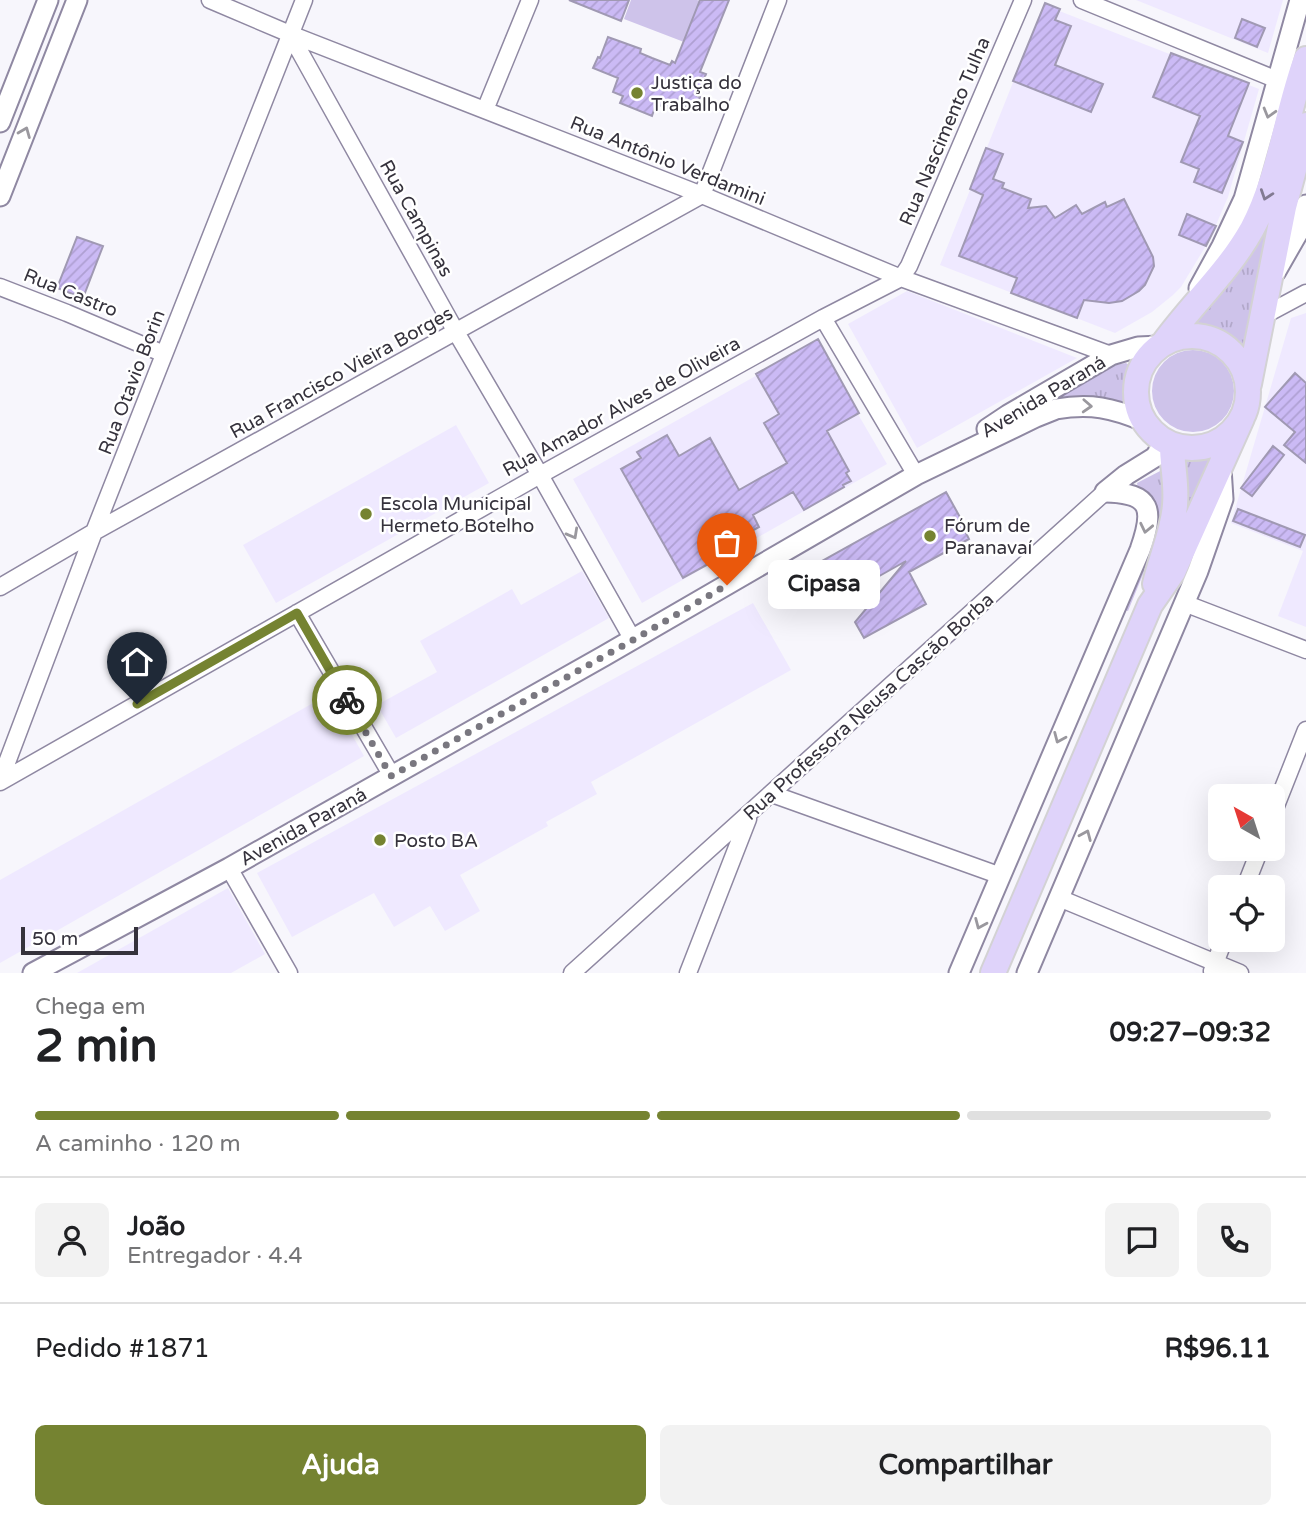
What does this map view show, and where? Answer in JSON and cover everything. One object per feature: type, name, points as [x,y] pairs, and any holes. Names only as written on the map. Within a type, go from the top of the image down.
[{"type":"main road","points":[[1242,418],[1233,431],[1220,441],[1204,447],[1188,448],[1169,443],[1154,434],[1139,410],[1136,399],[1139,375],[1151,354],[1223,274],[1253,227],[1266,199],[1287,84],[1306,59]]},
{"type":"main road","points":[[1248,388],[1284,207],[1306,124]]},
{"type":"main road","points":[[1150,605],[1173,572],[1248,402],[1246,374],[1240,361],[1219,342],[1191,335],[1161,345]]},
{"type":"main road","points":[[993,973],[1150,605],[1171,532],[1175,508],[1176,489],[1169,443]]},
{"type":"street","points":[[0,122],[48,0]]},
{"type":"street","points":[[0,196],[77,0]]},
{"type":"street","name":"Rua Antônio Verdamini","points":[[210,0],[290,34],[702,195],[901,278],[1111,355]]},
{"type":"street","name":"Rua Otavio Borin","points":[[0,781],[94,532],[304,0]]},
{"type":"street","points":[[485,110],[530,0]]},
{"type":"street","points":[[702,195],[778,0]]},
{"type":"street","name":"Rua Nascimento Tulha","points":[[901,278],[909,267],[1023,0]]},
{"type":"street","points":[[1082,0],[1287,84],[1300,0]]},
{"type":"street","name":"Rua Campinas","points":[[290,34],[456,332],[633,640]]},
{"type":"street","name":"Rua Francisco Vieira Borges","points":[[0,587],[94,532],[702,195]]},
{"type":"street","points":[[1267,287],[1300,229],[1306,205]]},
{"type":"street","name":"Rua Amador Alves de Oliveira","points":[[0,781],[540,475],[823,318],[901,278]]},
{"type":"street","name":"Rua Castro","points":[[0,287],[164,354]]},
{"type":"street","points":[[1261,317],[1306,293]]},
{"type":"street","points":[[823,318],[916,475]]},
{"type":"street","name":"Avenida Paraná","points":[[934,465],[1008,415],[1111,355],[1138,347],[1161,345]]},
{"type":"street","name":"Avenida Paraná","points":[[33,973],[229,868],[633,640],[934,465],[1056,409],[1092,406],[1110,409],[1144,421]]},
{"type":"street","name":"Rua Professora Neusa Cascão Borba","points":[[572,973],[1105,492],[1155,457],[1169,443]]},
{"type":"street","points":[[1027,973],[1198,571],[1223,499],[1220,468]]},
{"type":"street","points":[[959,973],[1147,530],[1149,518],[1144,503],[1130,494],[1105,492]]},
{"type":"street","points":[[1184,603],[1306,650]]},
{"type":"street","points":[[297,613],[391,776]]},
{"type":"street","points":[[1285,784],[1306,730]]},
{"type":"street","points":[[772,794],[1001,876]]},
{"type":"street","points":[[688,973],[750,813]]},
{"type":"street","points":[[229,868],[289,973]]},
{"type":"street","points":[[1059,898],[1213,968],[1240,973]]},
{"type":"shaded area","points":[[1136,0],[1283,0],[1268,53]]},
{"type":"shaded area","points":[[1044,5],[1259,89],[1228,197],[1210,239],[1181,287],[1173,295],[1152,312],[1115,333],[940,265]]},
{"type":"shaded area","points":[[907,291],[1077,358],[917,448],[848,324]]},
{"type":"shaded area","points":[[1306,313],[1306,627],[1278,616],[1303,551],[1231,523],[1291,318]]},
{"type":"shaded area","points":[[816,342],[887,464],[642,603],[573,479]]},
{"type":"shaded area","name":"Escola Municipal Hermeto Botelho","points":[[456,425],[489,483],[276,603],[243,545]]},
{"type":"shaded area","points":[[582,571],[609,618],[396,738],[377,705],[437,672],[420,641],[512,589],[521,605]]},
{"type":"shaded area","points":[[753,603],[791,670],[591,782],[597,794],[546,822],[548,826],[460,875],[480,911],[445,931],[430,906],[394,927],[374,893],[292,937],[257,873]]},
{"type":"shaded area","points":[[329,694],[364,756],[0,963],[0,880]]},
{"type":"shaded area","points":[[228,888],[265,954],[231,973],[77,973]]},
{"type":"green space","points":[[631,0],[700,1],[684,42],[624,19]]},
{"type":"green space","points":[[1294,141],[1245,347],[1208,327],[1193,324]]},
{"type":"green space","points":[[1193,350],[1209,353],[1222,362],[1231,375],[1234,391],[1231,407],[1222,420],[1209,429],[1193,432],[1177,429],[1164,420],[1155,407],[1152,391],[1155,375],[1164,362],[1177,353]]},
{"type":"green space","points":[[1126,363],[1129,365],[1127,405],[1080,398],[1034,410],[1091,375]]},
{"type":"green space","points":[[1215,454],[1176,542],[1185,459]]},
{"type":"green space","points":[[1164,469],[1170,490],[1155,545],[1128,611],[1122,609],[1144,561],[1157,523],[1154,508],[1137,483]]},
{"type":"building","points":[[569,0],[629,0],[621,21]]},
{"type":"building","points":[[700,0],[729,0],[700,72],[706,74],[697,96],[700,97],[695,110],[673,101],[670,109],[656,104],[652,116],[620,103],[623,96],[613,92],[618,78],[593,68],[608,37],[641,49],[640,53],[670,65],[672,61],[675,63]]},
{"type":"building","points":[[1045,3],[1060,9],[1055,20],[1071,26],[1055,65],[1103,84],[1091,112],[1013,81]]},
{"type":"building","points":[[1242,19],[1265,28],[1257,47],[1235,38]]},
{"type":"building","points":[[1171,53],[1249,83],[1228,136],[1243,142],[1222,193],[1194,182],[1199,169],[1181,162],[1200,116],[1153,97]]},
{"type":"building","points":[[986,148],[1003,154],[993,179],[1004,183],[1002,188],[1031,199],[1028,208],[1046,206],[1055,218],[1076,205],[1082,214],[1105,202],[1107,207],[1124,199],[1153,257],[1154,266],[1145,285],[1122,301],[1109,303],[1084,300],[1077,318],[1011,293],[1017,278],[959,256],[983,195],[970,189]]},
{"type":"building","points":[[1187,214],[1216,226],[1206,246],[1179,235]]},
{"type":"building","points":[[77,237],[103,246],[83,298],[57,288]]},
{"type":"building","points":[[818,339],[859,413],[827,431],[849,471],[846,473],[851,481],[804,510],[793,492],[753,515],[759,527],[728,544],[732,551],[683,578],[621,469],[641,458],[637,452],[667,435],[679,456],[710,438],[739,490],[787,463],[764,423],[779,414],[756,374]]},
{"type":"building","points":[[1295,373],[1306,383],[1306,463],[1284,445],[1295,432],[1265,407]]},
{"type":"building","points":[[1273,446],[1284,455],[1252,496],[1241,488]]},
{"type":"building","points":[[946,492],[966,528],[964,529],[969,539],[909,572],[926,604],[864,638],[855,622],[906,561],[835,601],[815,565]]},
{"type":"building","points":[[1238,509],[1305,535],[1300,547],[1233,521]]},
{"type":"way so far","points":[[347,700],[391,776],[727,585]]},
{"type":"place","name":"Justiça do Trabalho","points":[[637,93]]},
{"type":"place","name":"Escola Municipal Hermeto Botelho","points":[[366,514]]},
{"type":"place","name":"Fórum de Paranavaí","points":[[930,536]]},
{"type":"place","name":"Cipasa","points":[[727,585]]},
{"type":"place","name":"Posto BA","points":[[380,840]]},
{"type":"route","points":[[137,704],[297,613],[347,700]]}]
